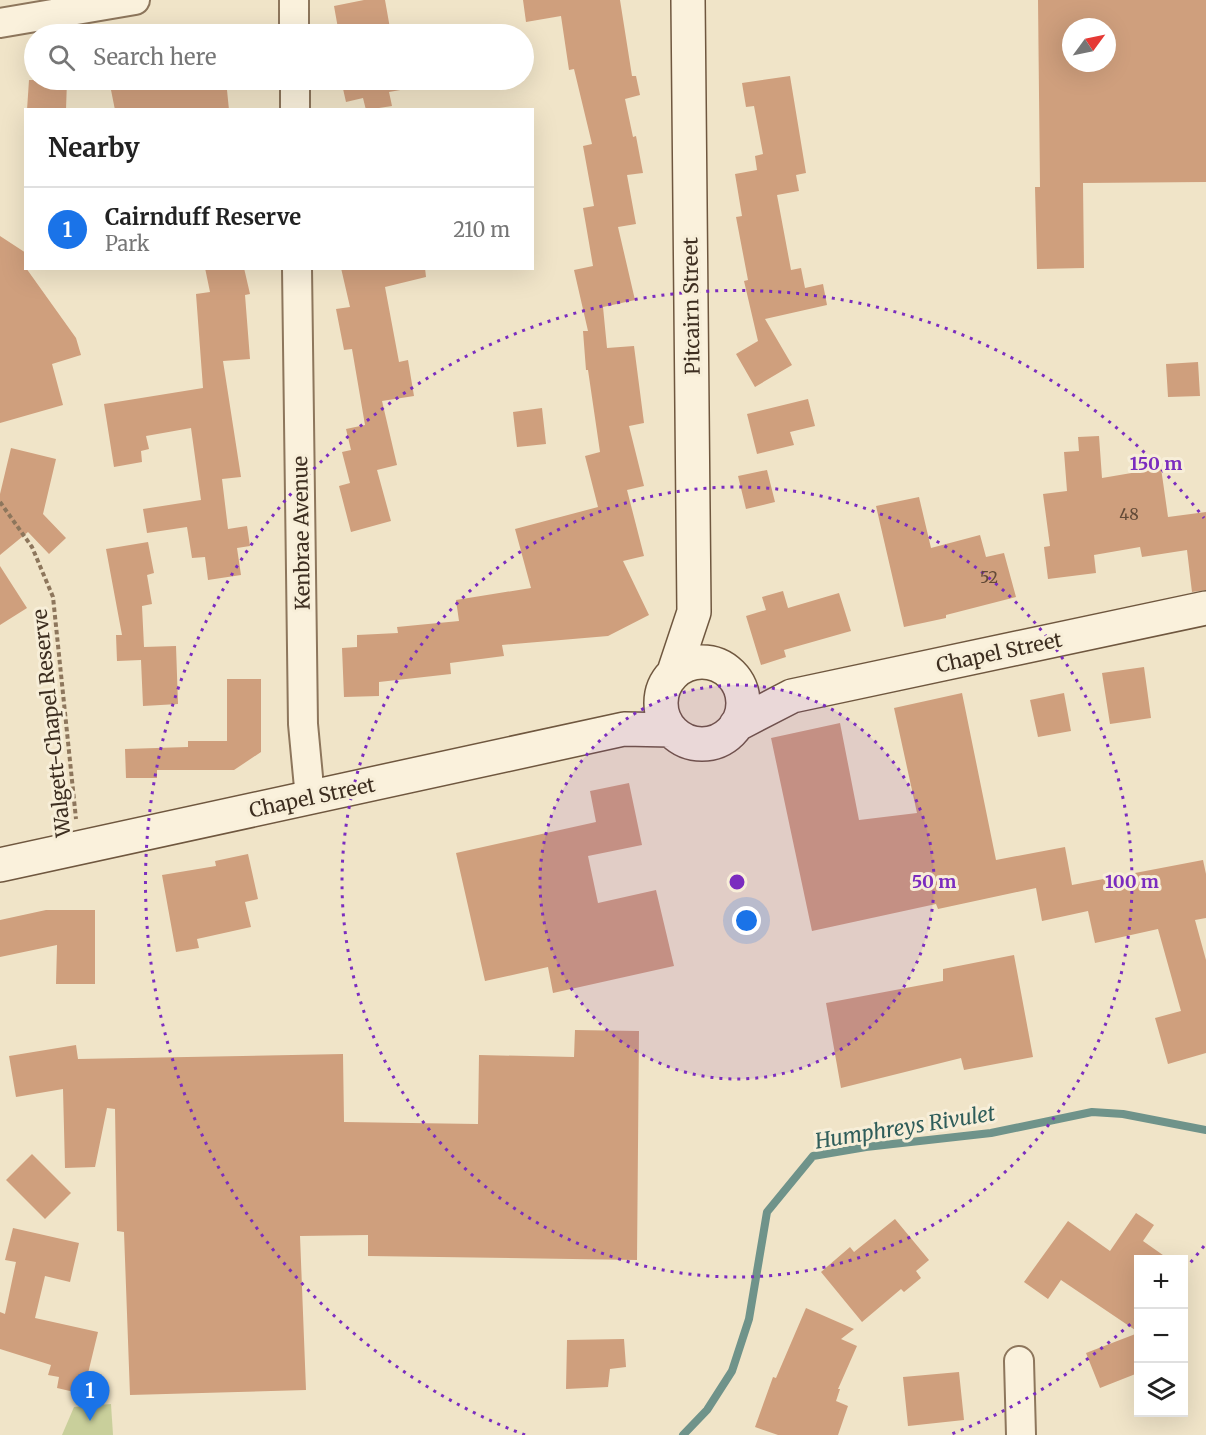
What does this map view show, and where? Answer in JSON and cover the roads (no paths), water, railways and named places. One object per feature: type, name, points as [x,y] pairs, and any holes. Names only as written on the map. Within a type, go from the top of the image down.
[{"type":"street","points":[[0,23],[135,0]]},
{"type":"street","points":[[294,0],[294,24]]},
{"type":"street","name":"Pitcairn Street","points":[[668,683],[694,612],[688,0]]},
{"type":"street","points":[[295,90],[295,108]]},
{"type":"street","name":"Kenbrae Avenue","points":[[297,270],[303,724],[310,798]]},
{"type":"street","name":"Chapel Street","points":[[736,725],[792,696],[1206,608]]},
{"type":"street","name":"Pitcairn Street","points":[[694,612],[728,672]]},
{"type":"street","points":[[624,729],[668,683],[686,665],[698,662],[711,663],[728,672],[740,688],[743,700],[742,713],[736,725],[728,735],[705,744],[692,743],[681,738],[671,730],[664,718],[661,706],[668,683]]},
{"type":"street","name":"Chapel Street","points":[[728,672],[792,696]]},
{"type":"street","name":"Chapel Street","points":[[0,865],[624,729],[671,730]]},
{"type":"street","points":[[1019,1361],[1021,1435]]},
{"type":"waterway","name":"Humphreys Rivulet","points":[[683,1435],[707,1410],[732,1371],[749,1319],[767,1212],[813,1156],[866,1147],[991,1133],[1092,1112],[1123,1114],[1206,1130]]},
{"type":"place","name":"Cairnduff Reserve","points":[[90,1421]]}]
